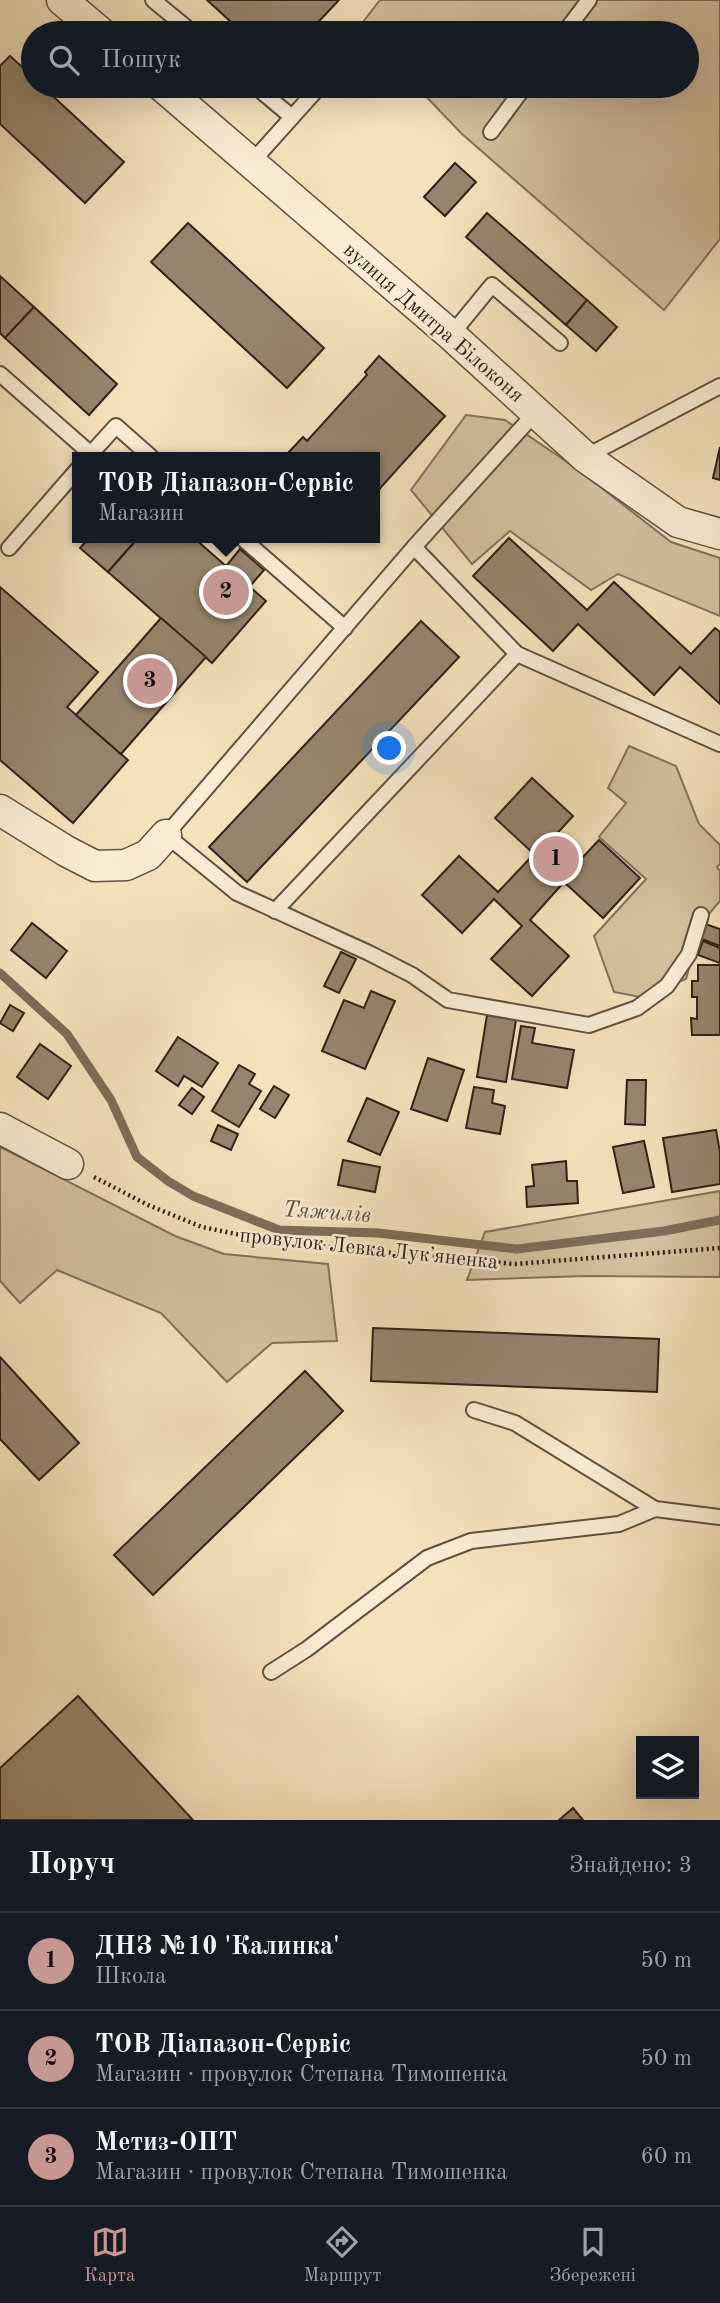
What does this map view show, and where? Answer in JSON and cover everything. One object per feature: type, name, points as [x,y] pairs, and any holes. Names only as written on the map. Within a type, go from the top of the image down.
[{"type":"street","points":[[62,0],[87,21]]},
{"type":"street","name":"вулиця Дмитра Білоконя","points":[[176,98],[451,335],[585,457],[678,522],[720,534]]},
{"type":"street","points":[[0,810],[66,852],[95,866],[126,866],[148,855],[166,835]]},
{"type":"street","points":[[0,1128],[68,1164]]},
{"type":"lane","points":[[153,0],[178,21]]},
{"type":"lane","points":[[573,21],[589,0]]},
{"type":"lane","points":[[269,98],[292,117]]},
{"type":"lane","points":[[251,163],[309,98]]},
{"type":"lane","points":[[491,132],[516,98]]},
{"type":"lane","points":[[451,335],[492,285],[560,343]]},
{"type":"lane","points":[[0,374],[86,452]]},
{"type":"lane","points":[[585,457],[720,386]]},
{"type":"lane","points":[[536,412],[414,547],[166,835],[237,893],[369,953],[412,975],[448,1000],[589,1025],[637,1008],[667,986],[689,954],[701,915]]},
{"type":"lane","points":[[93,452],[116,426],[145,452]]},
{"type":"lane","points":[[9,548],[72,476]]},
{"type":"lane","points":[[248,543],[345,628]]},
{"type":"lane","points":[[414,547],[517,654],[720,744]]},
{"type":"lane","points":[[275,911],[517,654]]},
{"type":"lane","points":[[474,1410],[515,1423],[655,1508],[720,1517]]},
{"type":"lane","points":[[271,1672],[307,1649],[427,1558],[471,1541],[619,1524],[655,1508]]},
{"type":"path","name":"провулок Левка Лукʼяненка","points":[[68,1164],[148,1205],[202,1227],[275,1242],[515,1264],[720,1248]]},
{"type":"shaded area","points":[[380,0],[720,0],[720,239],[664,310],[462,134],[428,98],[699,98],[699,21],[364,21]]},
{"type":"shaded area","points":[[466,415],[505,420],[576,468],[671,542],[720,558],[720,616],[618,574],[591,590],[510,531],[472,564],[411,490]]},
{"type":"shaded area","points":[[629,746],[676,766],[699,824],[720,845],[720,864],[717,867],[720,871],[720,901],[702,922],[686,979],[640,997],[614,992],[594,936],[646,879],[599,837],[626,803],[608,788]]},
{"type":"shaded area","points":[[0,1147],[175,1236],[224,1254],[328,1264],[337,1341],[272,1343],[227,1382],[161,1313],[57,1270],[20,1303],[0,1281]]},
{"type":"shaded area","points":[[720,1191],[720,1277],[585,1276],[467,1280],[485,1232]]},
{"type":"building","points":[[207,0],[339,0],[319,21],[230,21]]},
{"type":"building","points":[[10,56],[21,66],[21,98],[55,98],[124,162],[85,203],[0,124],[0,66]]},
{"type":"building","points":[[455,163],[476,182],[445,216],[424,197]]},
{"type":"building","points":[[487,213],[587,300],[566,325],[466,237]]},
{"type":"building","points":[[188,223],[324,348],[287,388],[151,262]]},
{"type":"building","points":[[0,276],[34,307],[5,338],[0,333]]},
{"type":"building","points":[[587,300],[617,327],[596,351],[566,325]]},
{"type":"building","points":[[34,307],[117,384],[89,415],[5,338]]},
{"type":"building","points":[[379,356],[445,416],[380,488],[380,452],[289,452],[303,437],[307,441],[367,375],[365,372]]},
{"type":"building","points":[[720,447],[720,480],[713,478]]},
{"type":"building","points":[[509,538],[587,610],[614,582],[691,654],[715,628],[720,632],[720,704],[680,667],[654,695],[578,624],[553,651],[473,576]]},
{"type":"building","points":[[84,543],[134,543],[108,572],[80,548]]},
{"type":"building","points":[[134,543],[200,543],[266,601],[212,663],[108,572]]},
{"type":"building","points":[[240,549],[264,570],[250,586],[226,566]]},
{"type":"building","points":[[0,587],[98,672],[67,707],[128,760],[73,823],[0,760]]},
{"type":"building","points":[[161,618],[206,657],[121,754],[76,715]]},
{"type":"building","points":[[421,621],[459,657],[247,882],[209,847]]},
{"type":"building","points":[[532,778],[573,816],[541,851],[566,875],[599,840],[640,878],[603,918],[564,882],[530,920],[569,956],[532,996],[491,959],[522,926],[494,899],[462,933],[422,895],[459,856],[498,892],[534,854],[495,818]]},
{"type":"building","points":[[32,923],[67,951],[46,978],[11,950]]},
{"type":"building","points":[[705,924],[720,929],[720,946],[699,938]]},
{"type":"building","points":[[703,941],[720,948],[720,963],[698,955]]},
{"type":"building","points":[[341,952],[356,959],[339,993],[324,986]]},
{"type":"building","points":[[698,965],[720,965],[720,1035],[692,1035],[691,1018],[697,1019],[697,997],[692,997],[692,981],[698,981]]},
{"type":"building","points":[[371,991],[395,1001],[365,1069],[322,1051],[344,1000],[364,1008]]},
{"type":"building","points":[[10,1005],[24,1013],[13,1031],[0,1023]]},
{"type":"building","points":[[487,1015],[516,1020],[506,1082],[477,1077]]},
{"type":"building","points":[[521,1026],[535,1028],[532,1043],[574,1050],[567,1088],[512,1079]]},
{"type":"building","points":[[178,1037],[218,1063],[202,1087],[184,1076],[178,1086],[156,1071]]},
{"type":"building","points":[[40,1044],[71,1066],[48,1099],[17,1077]]},
{"type":"building","points":[[428,1058],[464,1070],[447,1121],[411,1109]]},
{"type":"building","points":[[239,1065],[255,1074],[249,1084],[261,1091],[239,1127],[212,1111]]},
{"type":"building","points":[[627,1080],[646,1080],[645,1125],[625,1124]]},
{"type":"building","points":[[274,1086],[289,1095],[275,1118],[260,1109]]},
{"type":"building","points":[[474,1087],[494,1090],[492,1103],[505,1106],[500,1134],[466,1128]]},
{"type":"building","points":[[192,1088],[204,1097],[192,1114],[179,1105]]},
{"type":"building","points":[[367,1098],[399,1112],[380,1155],[348,1141]]},
{"type":"building","points":[[218,1125],[238,1134],[231,1150],[211,1141]]},
{"type":"building","points":[[716,1130],[720,1152],[720,1184],[672,1192],[663,1138]]},
{"type":"building","points":[[644,1141],[654,1187],[623,1193],[613,1147]]},
{"type":"building","points":[[343,1160],[380,1167],[375,1192],[338,1185]]},
{"type":"building","points":[[566,1161],[567,1181],[577,1181],[578,1203],[527,1207],[526,1187],[534,1186],[532,1165]]},
{"type":"building","points":[[373,1328],[659,1339],[657,1392],[371,1381]]},
{"type":"building","points":[[0,1357],[79,1443],[39,1480],[0,1439]]},
{"type":"building","points":[[305,1371],[343,1411],[153,1595],[114,1555]]},
{"type":"building","points":[[78,1696],[193,1820],[0,1820],[0,1768]]},
{"type":"building","points":[[573,1808],[583,1820],[559,1820]]},
{"type":"waterway","name":"Тяжилів","points":[[0,973],[67,1034],[111,1100],[137,1157],[193,1196],[279,1230],[378,1233],[517,1249],[664,1231],[720,1220]]},
{"type":"place","name":"ТОВ Діапазон-Сервіс","points":[[226,592]]},
{"type":"place","name":"Метиз-ОПТ","points":[[150,681]]},
{"type":"place","name":"ДНЗ №10 'Калинка'","points":[[556,859]]}]
